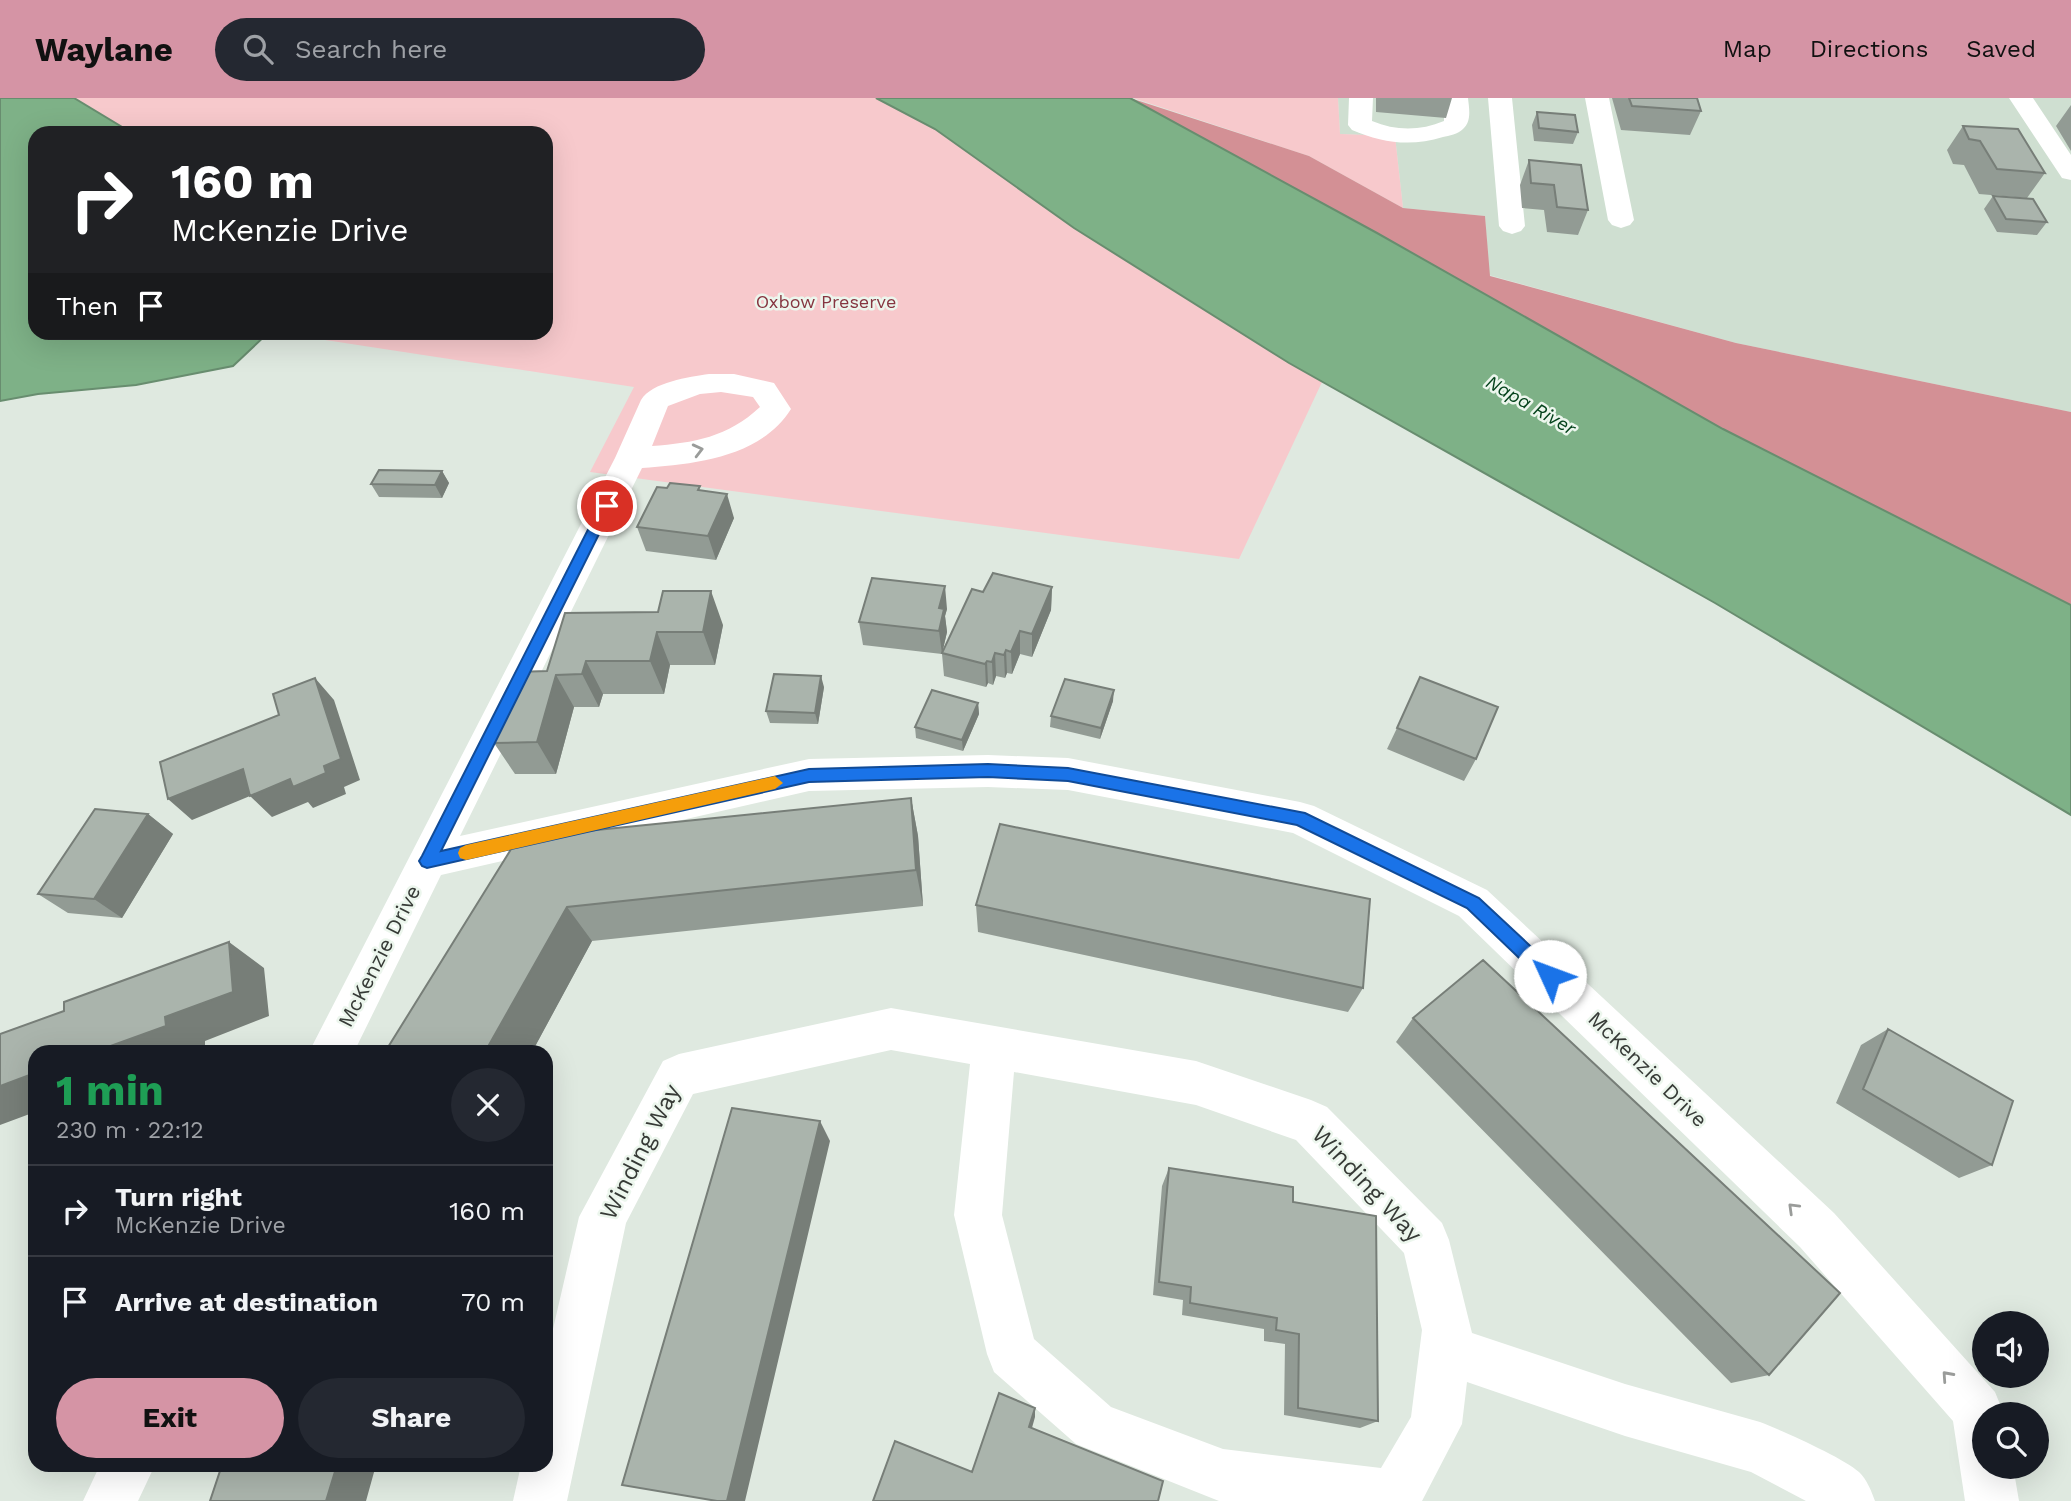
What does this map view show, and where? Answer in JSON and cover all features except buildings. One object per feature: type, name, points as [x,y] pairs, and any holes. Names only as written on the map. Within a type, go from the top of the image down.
[{"type":"street","points":[[1361,98],[1360,125],[1395,136],[1420,137],[1454,125],[1458,116],[1456,98]]},
{"type":"street","points":[[1500,98],[1512,226]]},
{"type":"street","points":[[1597,98],[1621,220]]},
{"type":"street","points":[[2021,98],[2071,173]]},
{"type":"street","name":"McKenzie Drive","points":[[335,1045],[631,458]]},
{"type":"street","name":"McKenzie Drive","points":[[427,861],[809,775],[988,771],[1068,774],[1300,818],[1473,903],[1816,1230],[1972,1404]]},
{"type":"street","name":"Winding Way","points":[[553,1442],[603,1217],[679,1076],[891,1029],[1196,1083],[1311,1123],[1424,1240],[1447,1331],[1436,1424],[1395,1497],[1223,1476],[1094,1426],[1012,1354],[978,1215],[994,1048]]},
{"type":"street","points":[[1444,1349],[1625,1410],[1760,1448],[1838,1489],[1848,1501]]},
{"type":"street","points":[[110,1501],[124,1472]]},
{"type":"street","name":"Winding Way","points":[[540,1501],[546,1472]]},
{"type":"street","points":[[1988,1479],[1992,1501]]},
{"type":"shaded area","points":[[1130,98],[1309,156],[1403,208],[1485,216],[1490,276],[1736,343],[2071,412],[2071,605],[1723,429],[1377,233]]},
{"type":"shaded area","points":[[1338,98],[2071,98],[2071,412],[1736,343],[1489,275],[1485,216],[1403,208],[1395,136],[1340,134]]},
{"type":"green space","name":"Oxbow Preserve","points":[[74,98],[876,98],[935,129],[1289,363],[1322,382],[1239,559],[590,472],[634,387],[325,340],[553,340],[553,126],[120,126]]},
{"type":"green space","points":[[1133,98],[1338,98],[1340,134],[1395,136],[1403,208],[1309,156]]},
{"type":"water","points":[[0,98],[74,98],[120,126],[28,126],[28,340],[261,340],[233,366],[136,385],[38,394],[0,401]]},
{"type":"water","name":"Napa River","points":[[876,98],[1130,98],[1377,233],[1723,429],[2071,605],[2071,815],[1715,603],[1289,363],[1074,228],[935,129]]},
{"type":"slow traffic","points":[[466,853],[775,783]]},
{"type":"route","points":[[607,506],[427,861],[809,775],[988,771],[1068,774],[1300,818],[1473,903],[1550,976]]}]
